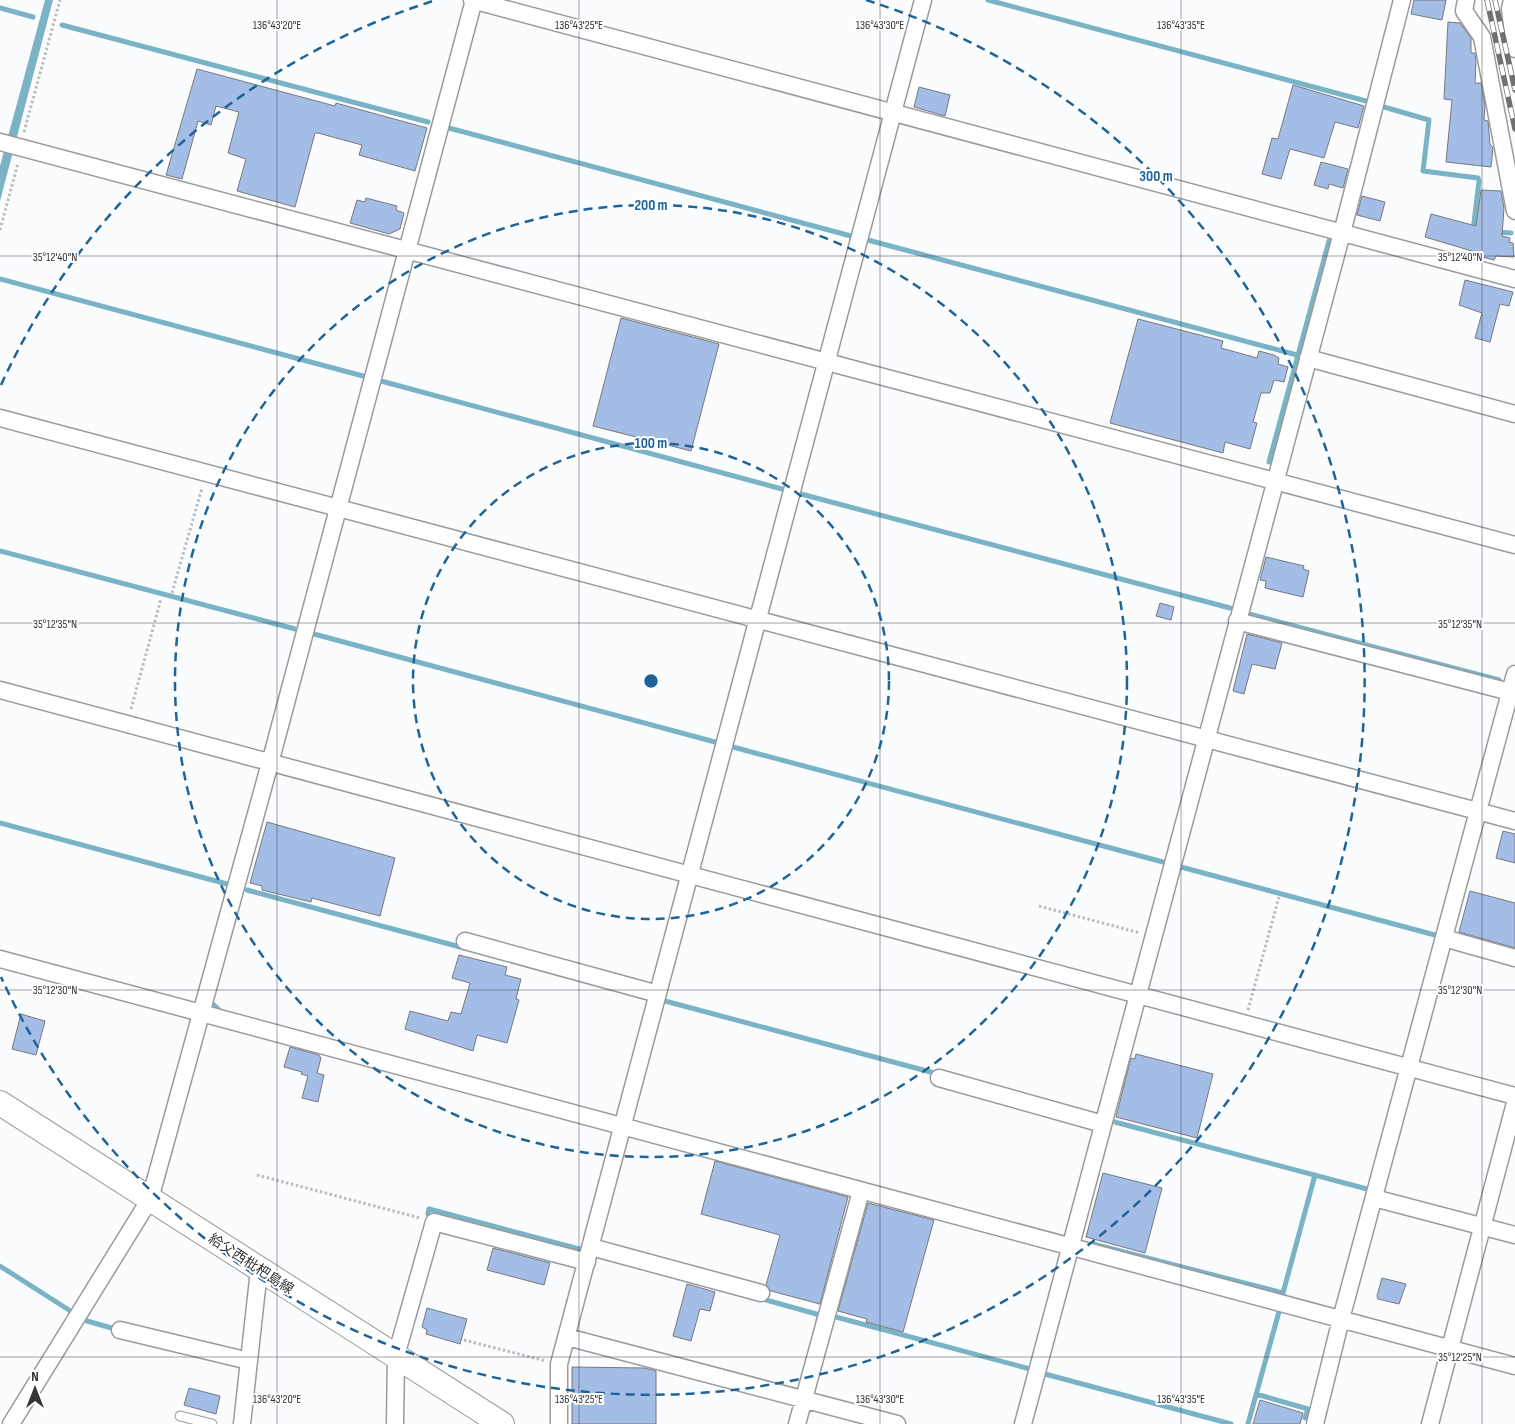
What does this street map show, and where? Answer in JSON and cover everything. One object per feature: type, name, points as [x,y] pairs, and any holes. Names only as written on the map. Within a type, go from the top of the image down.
[{"type":"main road","name":"給父西枇杷島線","points":[[0,1103],[502,1424]]},
{"type":"street","points":[[11,1424],[150,1199],[270,763],[473,0],[1515,279]]},
{"type":"street","points":[[559,1424],[559,1364],[759,620],[824,361],[923,0]]},
{"type":"street","points":[[1023,1424],[1342,233],[1402,0]]},
{"type":"street","points":[[1466,0],[1464,11],[1482,37],[1515,211]]},
{"type":"street","points":[[1513,0],[1510,9],[1515,49]]},
{"type":"street","points":[[1,142],[1515,545]]},
{"type":"street","points":[[1308,358],[1515,414]]},
{"type":"street","points":[[0,418],[1515,821]]},
{"type":"street","points":[[1237,621],[1510,692]]},
{"type":"street","points":[[1315,1424],[1341,1319],[1515,674]]},
{"type":"street","points":[[0,690],[1515,1096]]},
{"type":"street","points":[[1444,938],[1515,958]]},
{"type":"street","points":[[465,941],[658,994]]},
{"type":"street","points":[[0,959],[622,1128],[1515,1366]]},
{"type":"street","points":[[939,1078],[1103,1124]]},
{"type":"street","points":[[1430,1424],[1515,1103]]},
{"type":"street","points":[[798,1424],[860,1191]]},
{"type":"street","points":[[1374,1198],[1515,1235]]},
{"type":"street","points":[[395,1424],[396,1356],[434,1222],[589,1254],[761,1293]]},
{"type":"street","points":[[242,1424],[259,1270]]},
{"type":"street","points":[[120,1330],[249,1361]]},
{"type":"street","points":[[567,1337],[805,1398],[897,1424]]},
{"type":"street","points":[[0,1420],[6,1424]]},
{"type":"lane","points":[[180,1416],[212,1424]]},
{"type":"path","points":[[0,230],[20,147],[60,0]]},
{"type":"path","points":[[172,593],[206,473]]},
{"type":"path","points":[[127,724],[161,599]]},
{"type":"path","points":[[1244,1023],[1279,898]]},
{"type":"path","points":[[1039,906],[1153,936]]},
{"type":"path","points":[[256,1175],[434,1222]]},
{"type":"path","points":[[464,1340],[559,1364]]},
{"type":"water","points":[[45,0],[53,0],[0,201],[0,166]]},
{"type":"building","points":[[1414,0],[1446,0],[1442,20],[1411,14]]},
{"type":"building","points":[[1448,22],[1460,23],[1471,38],[1471,53],[1475,53],[1476,61],[1475,83],[1481,83],[1485,105],[1484,120],[1488,121],[1490,144],[1493,148],[1491,167],[1446,162],[1452,100],[1444,99]]},
{"type":"building","points":[[197,69],[335,106],[336,103],[427,128],[415,171],[359,155],[362,145],[315,133],[295,207],[237,191],[246,159],[228,153],[239,112],[216,106],[211,125],[198,121],[182,179],[166,175]]},
{"type":"building","points":[[1293,85],[1364,106],[1358,128],[1335,122],[1324,158],[1290,149],[1281,179],[1262,174],[1272,138],[1278,139]]},
{"type":"building","points":[[919,87],[950,95],[945,116],[914,107]]},
{"type":"building","points":[[1321,162],[1348,169],[1343,188],[1329,184],[1328,189],[1314,185]]},
{"type":"building","points":[[1481,190],[1501,191],[1504,208],[1502,236],[1510,238],[1509,242],[1513,243],[1514,257],[1496,256],[1494,260],[1482,257],[1482,254],[1425,237],[1431,214],[1476,226]]},
{"type":"building","points":[[1362,196],[1385,202],[1380,221],[1357,215]]},
{"type":"building","points":[[366,198],[397,206],[396,210],[404,213],[400,229],[389,234],[350,223],[357,200],[365,202]]},
{"type":"building","points":[[1465,280],[1513,292],[1509,306],[1500,304],[1490,342],[1475,338],[1482,313],[1459,305]]},
{"type":"building","points":[[621,318],[719,344],[691,451],[593,426]]},
{"type":"building","points":[[1138,319],[1223,341],[1221,348],[1257,358],[1259,351],[1274,355],[1279,358],[1278,364],[1288,367],[1284,382],[1274,380],[1270,393],[1261,393],[1253,422],[1257,423],[1250,449],[1225,442],[1223,453],[1110,423]]},
{"type":"building","points":[[1266,557],[1304,566],[1303,569],[1309,571],[1303,597],[1265,588],[1266,581],[1260,580]]},
{"type":"building","points":[[1160,603],[1174,607],[1171,620],[1156,616]]},
{"type":"building","points":[[1247,634],[1282,643],[1275,669],[1252,664],[1244,694],[1233,691]]},
{"type":"building","points":[[267,822],[395,858],[380,916],[312,898],[311,902],[262,890],[262,886],[250,883]]},
{"type":"building","points":[[1503,831],[1515,834],[1515,863],[1496,858]]},
{"type":"building","points":[[1470,891],[1515,903],[1515,948],[1459,932]]},
{"type":"building","points":[[459,955],[507,967],[505,975],[521,979],[516,999],[519,1000],[507,1043],[477,1035],[473,1051],[405,1029],[410,1011],[448,1021],[451,1012],[461,1014],[470,983],[452,978]]},
{"type":"building","points":[[21,1014],[45,1021],[36,1055],[12,1049]]},
{"type":"building","points":[[290,1047],[319,1055],[321,1058],[317,1073],[324,1075],[318,1102],[302,1098],[308,1076],[301,1074],[302,1072],[284,1067]]},
{"type":"building","points":[[1136,1054],[1213,1074],[1197,1138],[1116,1117],[1131,1058],[1135,1059]]},
{"type":"building","points":[[715,1161],[848,1197],[820,1304],[771,1291],[766,1285],[780,1235],[701,1214]]},
{"type":"building","points":[[1103,1173],[1162,1188],[1145,1253],[1086,1237]]},
{"type":"building","points":[[868,1203],[934,1220],[903,1332],[866,1322],[867,1319],[838,1311]]},
{"type":"building","points":[[493,1248],[550,1263],[544,1285],[487,1270]]},
{"type":"building","points":[[1382,1278],[1406,1284],[1399,1304],[1378,1299],[1377,1296]]},
{"type":"building","points":[[687,1284],[715,1292],[710,1311],[700,1309],[691,1341],[673,1336]]},
{"type":"building","points":[[427,1308],[467,1319],[460,1344],[426,1334],[427,1330],[422,1327]]},
{"type":"building","points":[[572,1367],[645,1368],[656,1371],[656,1424],[572,1424]]},
{"type":"building","points":[[189,1388],[220,1396],[216,1414],[184,1405]]},
{"type":"building","points":[[1260,1400],[1303,1413],[1300,1424],[1253,1424]]},
{"type":"waterway","points":[[988,0],[1366,101]]},
{"type":"waterway","points":[[0,8],[33,17]]},
{"type":"waterway","points":[[62,25],[428,122]]},
{"type":"waterway","points":[[1384,107],[1429,120],[1423,171],[1478,178],[1473,231]]},
{"type":"waterway","points":[[449,128],[851,236]]},
{"type":"waterway","points":[[1495,232],[1511,233]]},
{"type":"waterway","points":[[868,240],[1297,355]]},
{"type":"waterway","points":[[1269,462],[1329,241]]},
{"type":"waterway","points":[[0,279],[363,376]]},
{"type":"waterway","points":[[381,381],[782,489]]},
{"type":"waterway","points":[[801,494],[1230,608]]},
{"type":"waterway","points":[[0,551],[295,629]]},
{"type":"waterway","points":[[1249,614],[1499,680]]},
{"type":"waterway","points":[[314,634],[715,742]]},
{"type":"waterway","points":[[733,747],[1163,862]]},
{"type":"waterway","points":[[0,823],[227,884]]},
{"type":"waterway","points":[[1181,867],[1435,935]]},
{"type":"waterway","points":[[247,890],[464,948]]},
{"type":"waterway","points":[[665,1001],[938,1074]]},
{"type":"waterway","points":[[214,1005],[222,1013]]},
{"type":"waterway","points":[[1111,1121],[1367,1189]]},
{"type":"waterway","points":[[1093,1244],[1283,1293],[1315,1175]]},
{"type":"waterway","points":[[428,1214],[429,1209],[579,1249]]},
{"type":"waterway","points":[[0,1266],[72,1312]]},
{"type":"waterway","points":[[759,1298],[820,1315],[818,1320]]},
{"type":"waterway","points":[[1248,1424],[1280,1308]]},
{"type":"waterway","points":[[836,1317],[1030,1369]]},
{"type":"waterway","points":[[87,1321],[115,1329]]},
{"type":"waterway","points":[[1045,1374],[1231,1424]]},
{"type":"waterway","points":[[1256,1394],[1308,1409],[1305,1418]]},
{"type":"railway","points":[[1487,0],[1515,129]]},
{"type":"railway","points":[[1495,0],[1515,90]]}]
